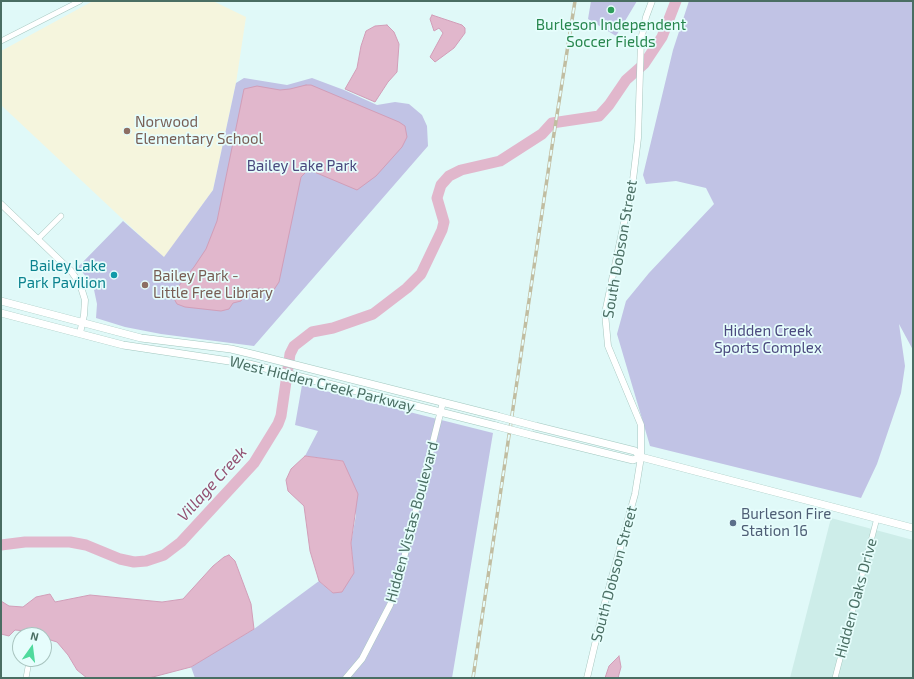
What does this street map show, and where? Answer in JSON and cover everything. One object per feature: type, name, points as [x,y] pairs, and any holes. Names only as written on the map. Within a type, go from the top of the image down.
[{"type":"main road","name":"West Hidden Creek Parkway","points":[[1,301],[141,338],[202,345],[250,353],[635,451],[641,458],[632,460],[531,436],[249,364],[144,349],[1,313]]},
{"type":"main road","points":[[641,458],[913,528]]},
{"type":"street","points":[[1,41],[80,1]]},
{"type":"street","name":"South Dobson Street","points":[[587,678],[604,606],[635,494],[641,458],[640,425],[608,346],[605,313],[633,180],[638,138],[641,52],[646,17],[652,1]]},
{"type":"street","points":[[1,204],[71,271],[82,287],[85,300],[83,323],[80,333]]},
{"type":"street","points":[[38,239],[61,216]]},
{"type":"street","name":"Hidden Vistas Boulevard","points":[[346,678],[362,659],[390,605],[397,586],[443,402]]},
{"type":"street","name":"Hidden Oaks Drive","points":[[835,678],[877,518]]},
{"type":"street","points":[[26,678],[28,667]]},
{"type":"shaded area","name":"Norwood Elementary School","points":[[93,1],[213,1],[246,17],[236,83],[213,190],[164,258],[1,105],[1,51]]},
{"type":"shaded area","points":[[432,15],[462,25],[465,28],[465,33],[454,48],[435,62],[430,57],[443,33],[439,28],[434,31],[430,19]]},
{"type":"shaded area","points":[[387,25],[394,32],[399,44],[397,72],[388,82],[375,102],[345,89],[357,68],[361,46],[366,31],[375,26]]},
{"type":"shaded area","points":[[311,85],[399,122],[405,126],[407,137],[402,147],[376,176],[357,190],[312,171],[306,172],[301,177],[279,282],[273,291],[259,288],[247,292],[241,301],[233,303],[229,309],[221,311],[185,307],[177,304],[172,295],[206,249],[217,221],[244,89],[257,86],[280,90]]},
{"type":"shaded area","points":[[305,456],[343,461],[358,494],[351,543],[354,573],[342,592],[333,593],[319,581],[310,551],[304,506],[288,491],[286,480],[291,469]]},
{"type":"shaded area","points":[[831,518],[913,540],[913,678],[790,678]]},
{"type":"shaded area","points":[[229,555],[235,561],[251,604],[254,629],[191,667],[149,678],[87,678],[77,670],[68,655],[57,642],[52,640],[52,627],[12,627],[12,633],[9,636],[1,634],[1,601],[9,606],[23,607],[36,597],[50,594],[55,602],[90,595],[162,602],[183,599],[213,566]]},
{"type":"shaded area","points":[[619,656],[621,667],[618,678],[605,678],[609,666]]},
{"type":"green space","name":"Burleson Independent Soccer Fields","points":[[591,1],[637,1],[616,36],[588,19]]},
{"type":"green space","name":"Hidden Creek Sports Complex","points":[[689,1],[913,1],[913,350],[899,324],[905,366],[901,393],[877,464],[861,498],[650,446],[617,334],[626,301],[649,273],[714,204],[706,188],[676,181],[646,184],[643,175],[673,50]]},
{"type":"green space","name":"Bailey Lake Park","points":[[244,78],[287,85],[312,78],[377,105],[395,102],[409,104],[422,115],[427,126],[428,146],[254,346],[161,334],[125,327],[96,318],[97,304],[93,285],[78,267],[123,221],[164,257],[213,190],[236,83]]},
{"type":"green space","points":[[302,385],[493,433],[452,678],[195,678],[191,667],[254,629],[319,581],[333,593],[354,573],[351,543],[356,515],[343,461],[305,456],[318,431],[295,425]]},
{"type":"waterway","name":"Village Creek","points":[[1,545],[25,542],[70,542],[86,545],[120,559],[134,562],[146,561],[164,555],[181,542],[254,463],[278,424],[281,416],[290,354],[294,346],[312,332],[333,328],[373,314],[407,288],[421,274],[442,230],[444,222],[437,198],[441,185],[449,176],[461,170],[500,161],[542,134],[552,123],[599,116],[609,105],[626,80],[644,64],[662,37],[676,1]]},
{"type":"railway","points":[[473,678],[575,1]]},
{"type":"place","name":"Burleson Independent Soccer Fields","points":[[611,10]]},
{"type":"place","name":"Norwood Elementary School","points":[[127,131]]},
{"type":"place","name":"Bailey Lake Park Pavilion","points":[[114,275]]},
{"type":"place","name":"Bailey Park - Little Free Library","points":[[145,285]]},
{"type":"place","name":"Burleson Fire Station 16","points":[[733,523]]}]
